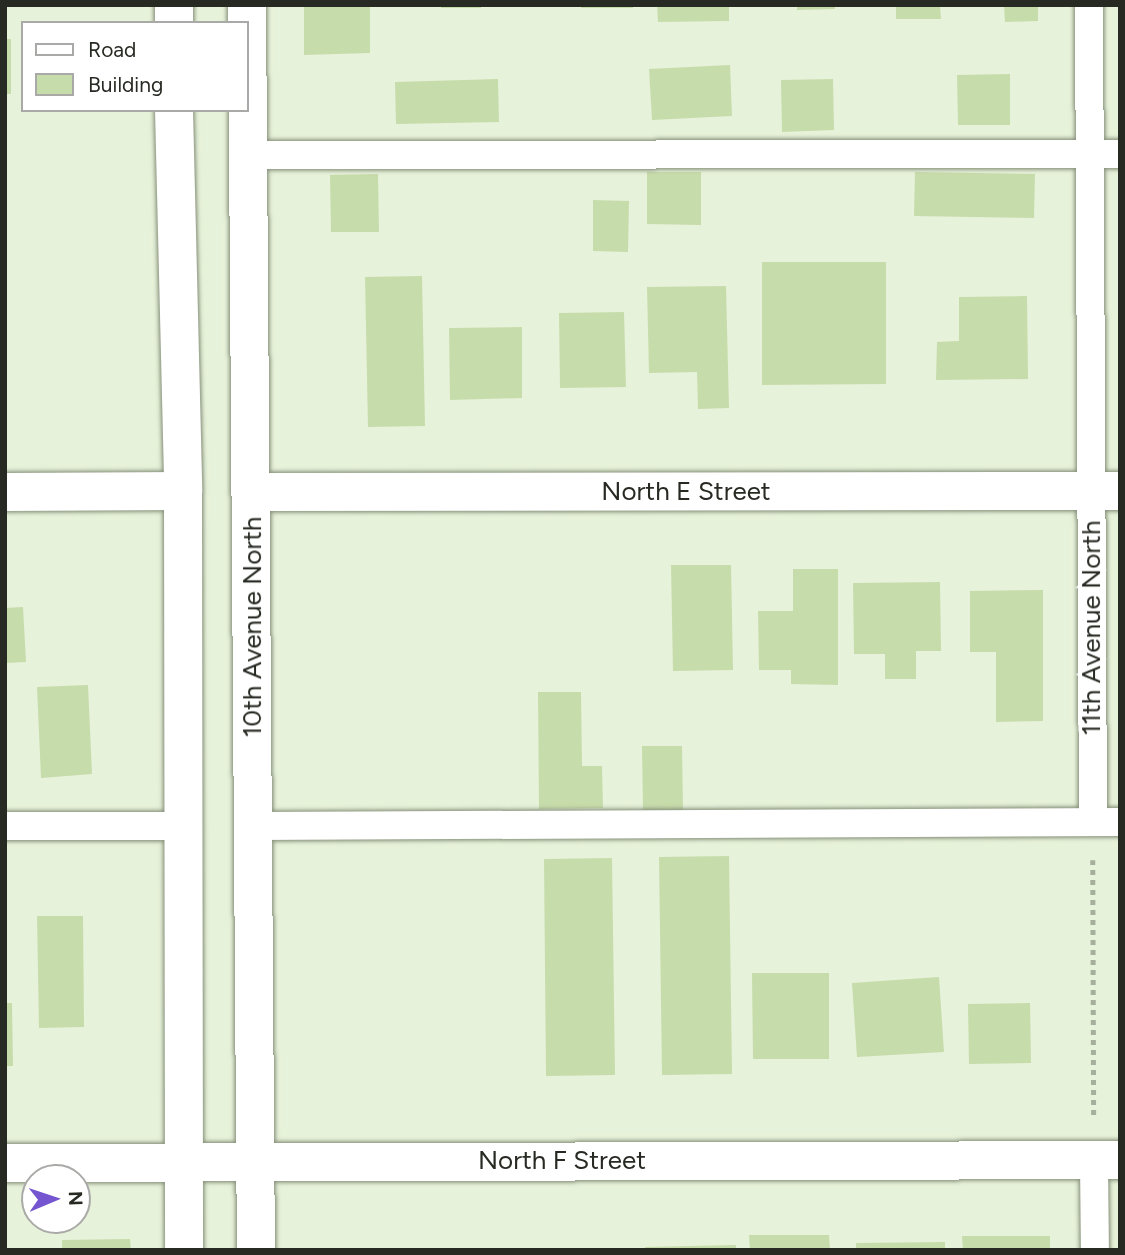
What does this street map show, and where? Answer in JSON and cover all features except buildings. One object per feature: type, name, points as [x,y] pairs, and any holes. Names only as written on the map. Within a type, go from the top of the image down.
[{"type":"main road","points":[[174,112],[183,491],[184,1250]]},
{"type":"main road","name":"10th Avenue North","points":[[248,112],[253,492],[256,1250]]},
{"type":"main road","points":[[5,492],[183,491]]},
{"type":"main road","name":"North E Street","points":[[253,492],[1105,491]]},
{"type":"main road","name":"North F Street","points":[[5,1163],[1107,1161]]},
{"type":"lane","name":"11th Avenue North","points":[[1089,5],[1090,154],[1105,491],[1106,822]]},
{"type":"lane","points":[[248,155],[1120,154]]},
{"type":"lane","points":[[254,826],[1106,822]]},
{"type":"lane","points":[[5,826],[183,826]]},
{"type":"lane","points":[[1096,1250],[1107,1161]]},
{"type":"path","points":[[1106,822],[1107,1161]]}]
